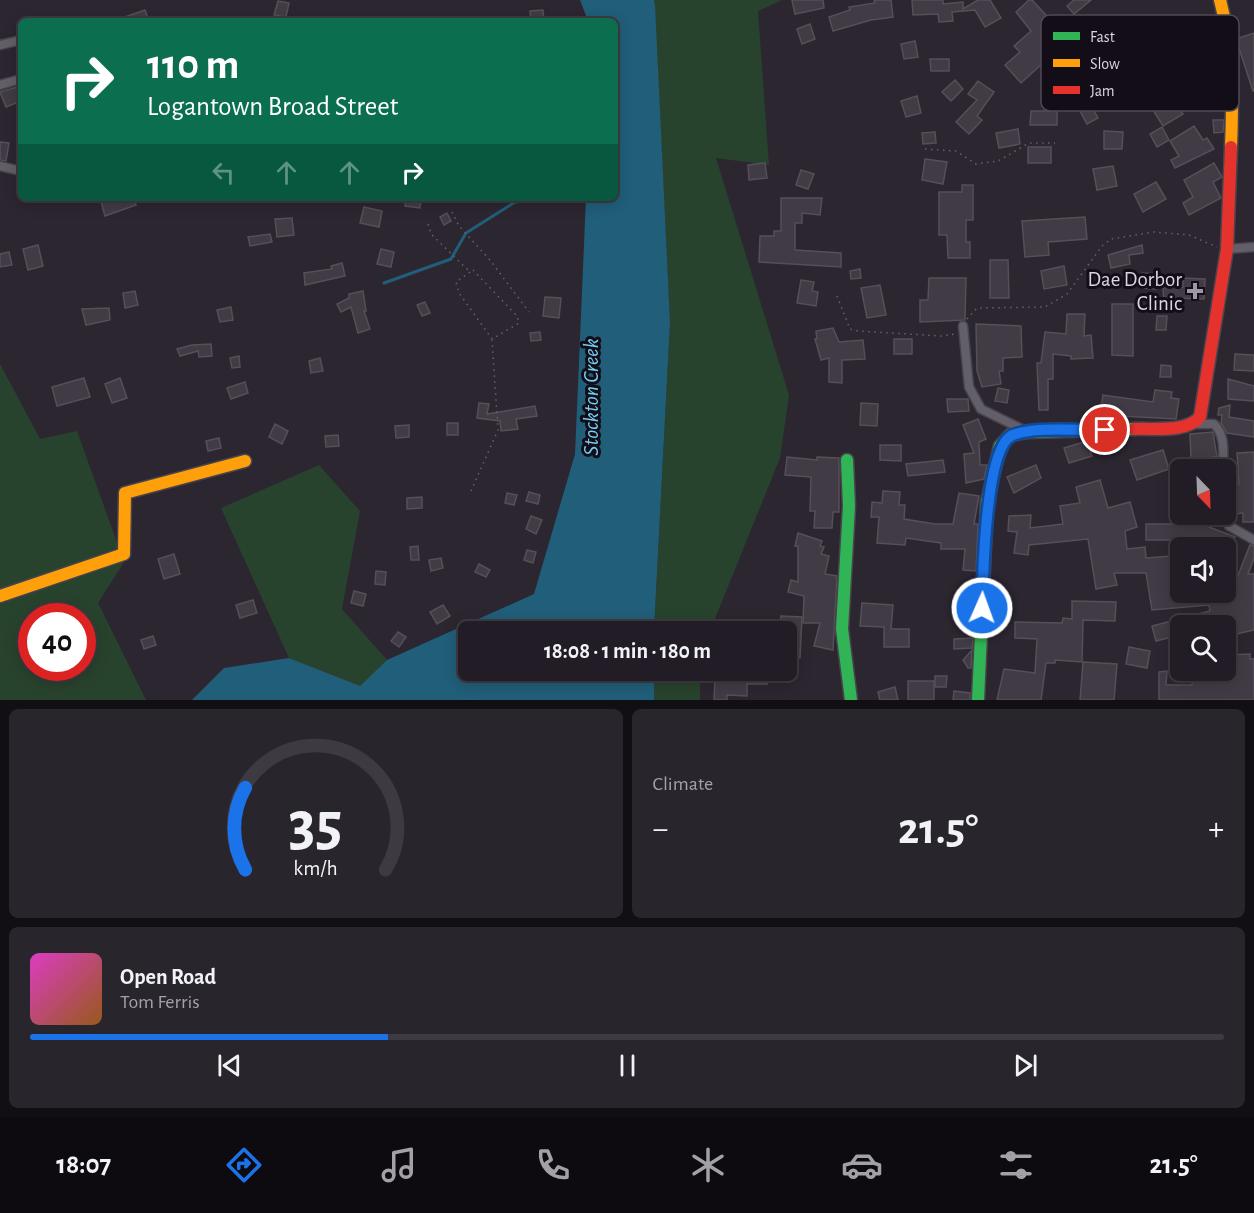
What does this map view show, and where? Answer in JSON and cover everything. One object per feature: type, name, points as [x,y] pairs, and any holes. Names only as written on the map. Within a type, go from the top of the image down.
[{"type":"street","points":[[1220,0],[1224,15]]},
{"type":"street","points":[[0,45],[18,41]]},
{"type":"street","points":[[0,85],[18,80]]},
{"type":"street","points":[[1194,424],[1202,410],[1227,249],[1233,111]]},
{"type":"street","points":[[0,166],[18,170]]},
{"type":"street","points":[[1227,249],[1254,247]]},
{"type":"street","points":[[963,326],[969,387],[981,409],[1027,432]]},
{"type":"street","points":[[978,700],[987,502],[1000,446],[1010,435],[1027,432],[1183,428],[1194,424],[1214,424],[1220,430],[1223,459]]},
{"type":"street","points":[[847,460],[849,506],[842,629],[851,700]]},
{"type":"street","points":[[0,596],[124,554],[125,493],[245,461]]},
{"type":"street","points":[[1228,525],[1254,540]]},
{"type":"path","points":[[925,149],[956,151],[976,164],[998,161],[1029,143],[1054,143]]},
{"type":"path","points":[[452,212],[459,226],[490,260],[529,312]]},
{"type":"path","points":[[428,224],[431,234],[470,272]]},
{"type":"path","points":[[837,296],[850,329],[941,336],[955,334],[963,326],[970,313],[977,308],[1045,307],[1067,294],[1102,246],[1111,239],[1154,232],[1178,234],[1227,249]]},
{"type":"path","points":[[471,491],[498,430],[492,339],[459,293],[456,282],[473,270],[517,316],[519,323],[492,339]]},
{"type":"green space","points":[[654,0],[782,0],[758,11],[769,165],[716,158],[789,395],[780,458],[714,621],[655,621],[670,322]]},
{"type":"green space","points":[[0,364],[40,439],[77,431],[124,562],[98,603],[146,700],[0,700]]},
{"type":"green space","points":[[319,465],[360,511],[342,609],[387,660],[360,687],[289,658],[221,508]]},
{"type":"green space","points":[[654,681],[700,681],[700,700],[654,700]]},
{"type":"water","name":"Stockton Creek","points":[[580,0],[654,0],[655,5],[670,322],[655,621],[474,621],[534,594],[575,454],[586,201],[618,201],[618,18],[587,18]]},
{"type":"water","points":[[458,628],[458,681],[654,681],[654,700],[192,700],[224,668],[289,658],[360,686],[387,660]]},
{"type":"building","points":[[792,0],[823,0],[824,8],[795,14]]},
{"type":"building","points":[[874,0],[891,0],[893,17],[871,20],[833,31],[829,17],[850,10],[849,7],[875,3]]},
{"type":"building","points":[[912,0],[943,0],[943,4],[963,2],[963,9],[978,0],[990,0],[1001,18],[985,27],[975,10],[952,12],[953,21],[939,22],[938,14],[913,15]]},
{"type":"building","points":[[1032,0],[1046,15],[1041,15],[1041,65],[1021,83],[1005,65],[1020,52],[1014,46],[1031,31],[1016,12]]},
{"type":"building","points":[[1074,0],[1091,0],[1074,14],[1067,6]]},
{"type":"building","points":[[278,1],[289,3],[286,17],[274,15]]},
{"type":"building","points":[[145,10],[148,18],[122,18]]},
{"type":"building","points":[[543,10],[544,18],[531,18],[530,11]]},
{"type":"building","points":[[810,24],[815,39],[802,44],[797,29]]},
{"type":"building","points":[[1254,33],[1254,91],[1239,48],[1239,38]]},
{"type":"building","points":[[915,41],[918,57],[904,59],[901,44]]},
{"type":"building","points":[[930,59],[949,59],[949,71],[931,71]]},
{"type":"building","points":[[955,80],[963,89],[951,101],[942,92]]},
{"type":"building","points":[[978,81],[994,92],[977,116],[982,120],[969,134],[956,122],[977,100],[968,94]]},
{"type":"building","points":[[18,87],[18,102],[6,107],[0,92]]},
{"type":"building","points":[[917,96],[921,113],[906,117],[901,101]]},
{"type":"building","points":[[1031,111],[1057,111],[1057,125],[1030,125]]},
{"type":"building","points":[[1080,111],[1094,111],[1098,118],[1087,124]]},
{"type":"building","points":[[1154,111],[1181,111],[1183,114],[1163,126]]},
{"type":"building","points":[[1213,120],[1224,120],[1223,132],[1214,133]]},
{"type":"building","points":[[1194,126],[1203,140],[1207,138],[1214,149],[1175,168],[1171,160],[1179,156],[1170,141]]},
{"type":"building","points":[[1162,127],[1169,140],[1157,147],[1150,134]]},
{"type":"building","points":[[1018,129],[1020,144],[999,148],[996,133]]},
{"type":"building","points":[[1104,131],[1123,132],[1122,149],[1104,149]]},
{"type":"building","points":[[935,132],[936,143],[923,144],[922,133]]},
{"type":"building","points":[[0,142],[9,143],[6,161],[0,160]]},
{"type":"building","points":[[1028,147],[1051,147],[1051,163],[1028,163]]},
{"type":"building","points":[[925,159],[947,162],[943,184],[922,180]]},
{"type":"building","points":[[765,163],[767,178],[749,180],[748,165]]},
{"type":"building","points":[[1214,163],[1222,177],[1213,182],[1221,198],[1189,215],[1183,203],[1193,197],[1184,180]]},
{"type":"building","points":[[1113,166],[1117,186],[1097,190],[1093,169]]},
{"type":"building","points":[[801,170],[814,174],[808,189],[796,185]]},
{"type":"building","points":[[1156,182],[1166,199],[1143,212],[1134,194]]},
{"type":"building","points":[[962,185],[973,185],[973,220],[966,220],[966,242],[970,242],[970,258],[948,258],[947,235],[939,235],[939,192],[962,192]]},
{"type":"building","points":[[781,198],[822,198],[820,215],[802,213],[802,223],[795,223],[795,250],[841,253],[841,267],[759,262],[760,236],[774,236],[774,231],[781,231]]},
{"type":"building","points":[[101,201],[135,201],[136,205],[105,216]]},
{"type":"building","points":[[406,201],[421,201],[420,208],[405,206]]},
{"type":"building","points":[[364,207],[382,211],[379,227],[360,223]]},
{"type":"building","points":[[447,213],[451,221],[444,225],[440,217]]},
{"type":"building","points":[[1085,217],[1087,239],[1048,242],[1049,255],[1025,257],[1022,221]]},
{"type":"building","points":[[292,218],[294,235],[277,237],[275,219]]},
{"type":"building","points":[[270,234],[272,242],[250,246],[248,237]]},
{"type":"building","points":[[38,245],[43,266],[28,270],[23,249]]},
{"type":"building","points":[[1142,245],[1143,253],[1129,255],[1130,264],[1111,268],[1108,255]]},
{"type":"building","points":[[381,249],[394,252],[391,267],[377,264]]},
{"type":"building","points":[[9,252],[12,265],[0,267],[0,254]]},
{"type":"building","points":[[990,260],[1008,260],[1009,298],[990,298]]},
{"type":"building","points":[[342,263],[345,276],[305,285],[304,273],[332,269],[331,266]]},
{"type":"building","points":[[1064,266],[1067,285],[1044,289],[1041,271]]},
{"type":"building","points":[[860,269],[861,278],[851,279],[850,271]]},
{"type":"building","points":[[1142,273],[1157,274],[1156,289],[1141,288]]},
{"type":"building","points":[[929,278],[966,278],[965,320],[920,322],[920,300],[928,300]]},
{"type":"building","name":"Dae Dorbor Clinic","points":[[1183,278],[1205,279],[1204,299],[1174,298],[1174,303],[1164,303],[1163,288],[1183,287]]},
{"type":"building","points":[[801,280],[814,282],[812,291],[818,292],[816,306],[797,303]]},
{"type":"building","points":[[880,285],[886,315],[867,318],[861,288]]},
{"type":"building","points":[[135,291],[138,305],[125,308],[123,293]]},
{"type":"building","points":[[363,291],[366,311],[364,311],[370,329],[358,333],[351,307],[341,312],[337,304],[349,298],[349,294]]},
{"type":"building","points":[[545,297],[561,298],[559,318],[543,316]]},
{"type":"building","points":[[425,302],[430,313],[422,316],[417,305]]},
{"type":"building","points":[[1112,304],[1133,304],[1133,356],[1112,355]]},
{"type":"building","points":[[231,307],[233,320],[220,322],[217,310]]},
{"type":"building","points":[[109,308],[110,320],[86,325],[82,309]]},
{"type":"building","points":[[1067,314],[1085,314],[1084,336],[1091,335],[1093,358],[1071,359],[1071,356],[1053,354],[1053,379],[1048,379],[1048,410],[1039,410],[1037,363],[1041,363],[1045,332],[1066,334]]},
{"type":"building","points":[[1157,316],[1167,316],[1166,330],[1156,330]]},
{"type":"building","points":[[976,324],[1021,326],[1022,357],[1003,358],[1003,371],[999,371],[1001,384],[982,387],[977,371]]},
{"type":"building","points":[[833,328],[839,342],[863,340],[865,359],[842,360],[842,383],[829,382],[829,358],[821,360],[815,339],[817,339],[816,331]]},
{"type":"building","points":[[540,332],[541,340],[531,341],[530,333]]},
{"type":"building","points":[[894,339],[912,339],[912,354],[894,354]]},
{"type":"building","points":[[211,344],[212,356],[199,357],[198,351],[180,356],[177,349],[192,345]]},
{"type":"building","points":[[1235,354],[1254,355],[1254,371],[1234,370]]},
{"type":"building","points":[[239,356],[240,367],[232,368],[230,358]]},
{"type":"building","points":[[320,358],[323,371],[311,373],[309,361]]},
{"type":"building","points":[[1161,365],[1171,366],[1171,377],[1160,377]]},
{"type":"building","points":[[84,378],[90,397],[57,406],[52,387]]},
{"type":"building","points":[[120,378],[127,398],[112,403],[105,384]]},
{"type":"building","points":[[1228,379],[1254,386],[1254,401],[1228,399]]},
{"type":"building","points":[[245,382],[248,393],[231,399],[227,388]]},
{"type":"building","points":[[998,388],[1009,390],[1007,403],[995,401]]},
{"type":"building","points":[[1155,390],[1172,392],[1171,398],[1179,399],[1176,419],[1121,416],[1120,421],[1099,420],[1103,395],[1153,402]]},
{"type":"building","points":[[947,399],[968,399],[969,411],[948,412]]},
{"type":"building","points":[[479,403],[489,404],[487,414],[535,406],[537,416],[516,419],[518,429],[501,431],[500,421],[477,418]]},
{"type":"building","points":[[861,403],[878,404],[877,426],[860,425]]},
{"type":"building","points":[[1230,405],[1229,417],[1254,421],[1254,437],[1227,433],[1221,423],[1222,415],[1218,415],[1219,408]]},
{"type":"building","points":[[978,419],[986,439],[979,442],[980,465],[987,465],[984,479],[966,483],[964,454],[974,453],[963,425]]},
{"type":"building","points":[[447,423],[458,423],[458,435],[447,435]]},
{"type":"building","points":[[275,424],[288,431],[282,444],[269,437]]},
{"type":"building","points":[[409,425],[409,437],[396,438],[395,426]]},
{"type":"building","points":[[1213,432],[1217,457],[1191,459],[1190,434]]},
{"type":"building","points":[[338,435],[339,446],[326,447],[325,436]]},
{"type":"building","points":[[219,438],[221,448],[208,451],[206,441]]},
{"type":"building","points":[[1087,441],[1092,456],[1069,463],[1064,448]]},
{"type":"building","points":[[880,445],[901,445],[901,461],[880,460]]},
{"type":"building","points":[[1163,450],[1169,469],[1137,480],[1130,460]]},
{"type":"building","points":[[1254,452],[1254,522],[1243,522],[1243,513],[1236,514],[1236,484],[1239,484],[1237,453]]},
{"type":"building","points":[[787,457],[817,460],[817,457],[839,458],[839,512],[833,512],[832,528],[814,528],[815,511],[810,511],[811,477],[785,475]]},
{"type":"building","points":[[943,460],[945,472],[908,476],[906,464]]},
{"type":"building","points":[[1036,465],[1041,478],[1014,493],[1007,477]]},
{"type":"building","points":[[1100,480],[1108,508],[1130,502],[1137,527],[1125,531],[1127,549],[1145,547],[1146,558],[1170,556],[1170,603],[1236,603],[1236,580],[1250,545],[1254,546],[1254,558],[1248,574],[1254,574],[1254,630],[1236,634],[1236,615],[1195,615],[1210,611],[1209,605],[1152,610],[1146,573],[1114,573],[1117,585],[1096,589],[1088,539],[1029,545],[1028,555],[1014,553],[1017,532],[1008,531],[1009,516],[1031,515],[1030,528],[1063,524],[1060,506],[1080,503],[1076,487]]},
{"type":"building","points":[[883,491],[900,492],[899,505],[905,505],[904,519],[935,524],[953,524],[959,493],[979,496],[974,524],[978,524],[976,571],[963,570],[965,549],[941,549],[941,543],[906,538],[905,545],[877,543],[879,517],[871,517],[872,502],[882,503]]},
{"type":"building","points":[[529,492],[540,495],[538,504],[526,501]]},
{"type":"building","points":[[507,493],[517,495],[514,505],[505,503]]},
{"type":"building","points":[[422,497],[422,508],[407,509],[407,498]]},
{"type":"building","points":[[531,516],[542,520],[536,534],[526,529]]},
{"type":"building","points":[[1146,524],[1204,525],[1235,537],[1170,537],[1170,540],[1146,540]]},
{"type":"building","points":[[798,533],[822,541],[820,546],[824,547],[821,554],[829,556],[825,574],[837,576],[833,650],[814,646],[820,623],[803,623],[804,596],[788,592],[791,580],[798,582],[798,546],[795,546]]},
{"type":"building","points":[[418,546],[419,560],[411,560],[410,547]]},
{"type":"building","points":[[527,550],[536,552],[533,563],[524,560]]},
{"type":"building","points":[[174,554],[180,574],[164,579],[158,559]]},
{"type":"building","points":[[441,558],[443,568],[431,571],[429,560]]},
{"type":"building","points":[[479,564],[490,570],[486,577],[475,572]]},
{"type":"building","points":[[376,571],[386,572],[385,585],[375,584]]},
{"type":"building","points":[[354,591],[366,594],[363,606],[351,603]]},
{"type":"building","points":[[253,600],[257,613],[240,618],[236,605]]},
{"type":"building","points":[[1072,601],[1116,602],[1115,621],[1083,620],[1082,662],[1055,660],[1055,663],[1046,663],[1041,700],[997,700],[1004,669],[1035,673],[1037,639],[1015,638],[1015,622],[1062,623],[1063,618],[1072,619]]},
{"type":"building","points":[[862,603],[893,605],[891,629],[909,629],[909,647],[884,647],[884,627],[860,626]]},
{"type":"building","points":[[443,605],[450,616],[437,624],[430,612]]},
{"type":"building","points":[[781,616],[802,617],[800,658],[797,658],[797,621],[781,621]]},
{"type":"building","points":[[1170,621],[1170,638],[1156,641],[1152,626]]},
{"type":"building","points":[[398,632],[406,637],[399,647],[391,641]]},
{"type":"building","points":[[153,636],[156,645],[144,649],[141,640]]},
{"type":"building","points":[[973,638],[972,648],[954,649],[954,639]]},
{"type":"building","points":[[1129,647],[1150,651],[1147,668],[1126,664]]},
{"type":"building","points":[[972,650],[971,668],[968,668],[963,660]]},
{"type":"building","points":[[1250,654],[1250,659],[1254,659],[1254,700],[1159,700],[1159,672],[1167,671],[1166,685],[1192,685],[1192,681],[1236,681],[1236,655]]},
{"type":"building","points":[[1083,662],[1117,664],[1114,700],[1080,700]]},
{"type":"building","points":[[935,676],[947,676],[946,687],[935,687]]},
{"type":"building","points":[[715,681],[767,681],[767,684],[747,684],[747,696],[727,695],[727,700],[714,700]]},
{"type":"building","points":[[908,681],[934,681],[934,700],[908,700]]},
{"type":"building","points":[[895,687],[898,700],[880,700],[878,692]]},
{"type":"building","points":[[954,691],[970,693],[970,700],[953,700]]},
{"type":"waterway","points":[[384,283],[451,259],[466,233],[515,202],[524,201]]},
{"type":"traffic: fast","points":[[978,700],[987,502],[1000,446],[1010,435],[1027,432],[1134,429]]},
{"type":"traffic: fast","points":[[847,460],[849,506],[842,629],[851,700]]},
{"type":"traffic: slow","points":[[1220,0],[1223,15]]},
{"type":"traffic: slow","points":[[1231,147],[1232,111]]},
{"type":"traffic: slow","points":[[0,596],[124,554],[125,493],[245,461]]},
{"type":"traffic: jam","points":[[1134,429],[1178,428],[1200,417],[1227,249],[1231,147]]},
{"type":"place","name":"Dae Dorbor Clinic","points":[[1195,291]]},
{"type":"route","points":[[982,608],[987,502],[1000,446],[1010,435],[1027,432],[1105,430]]}]
